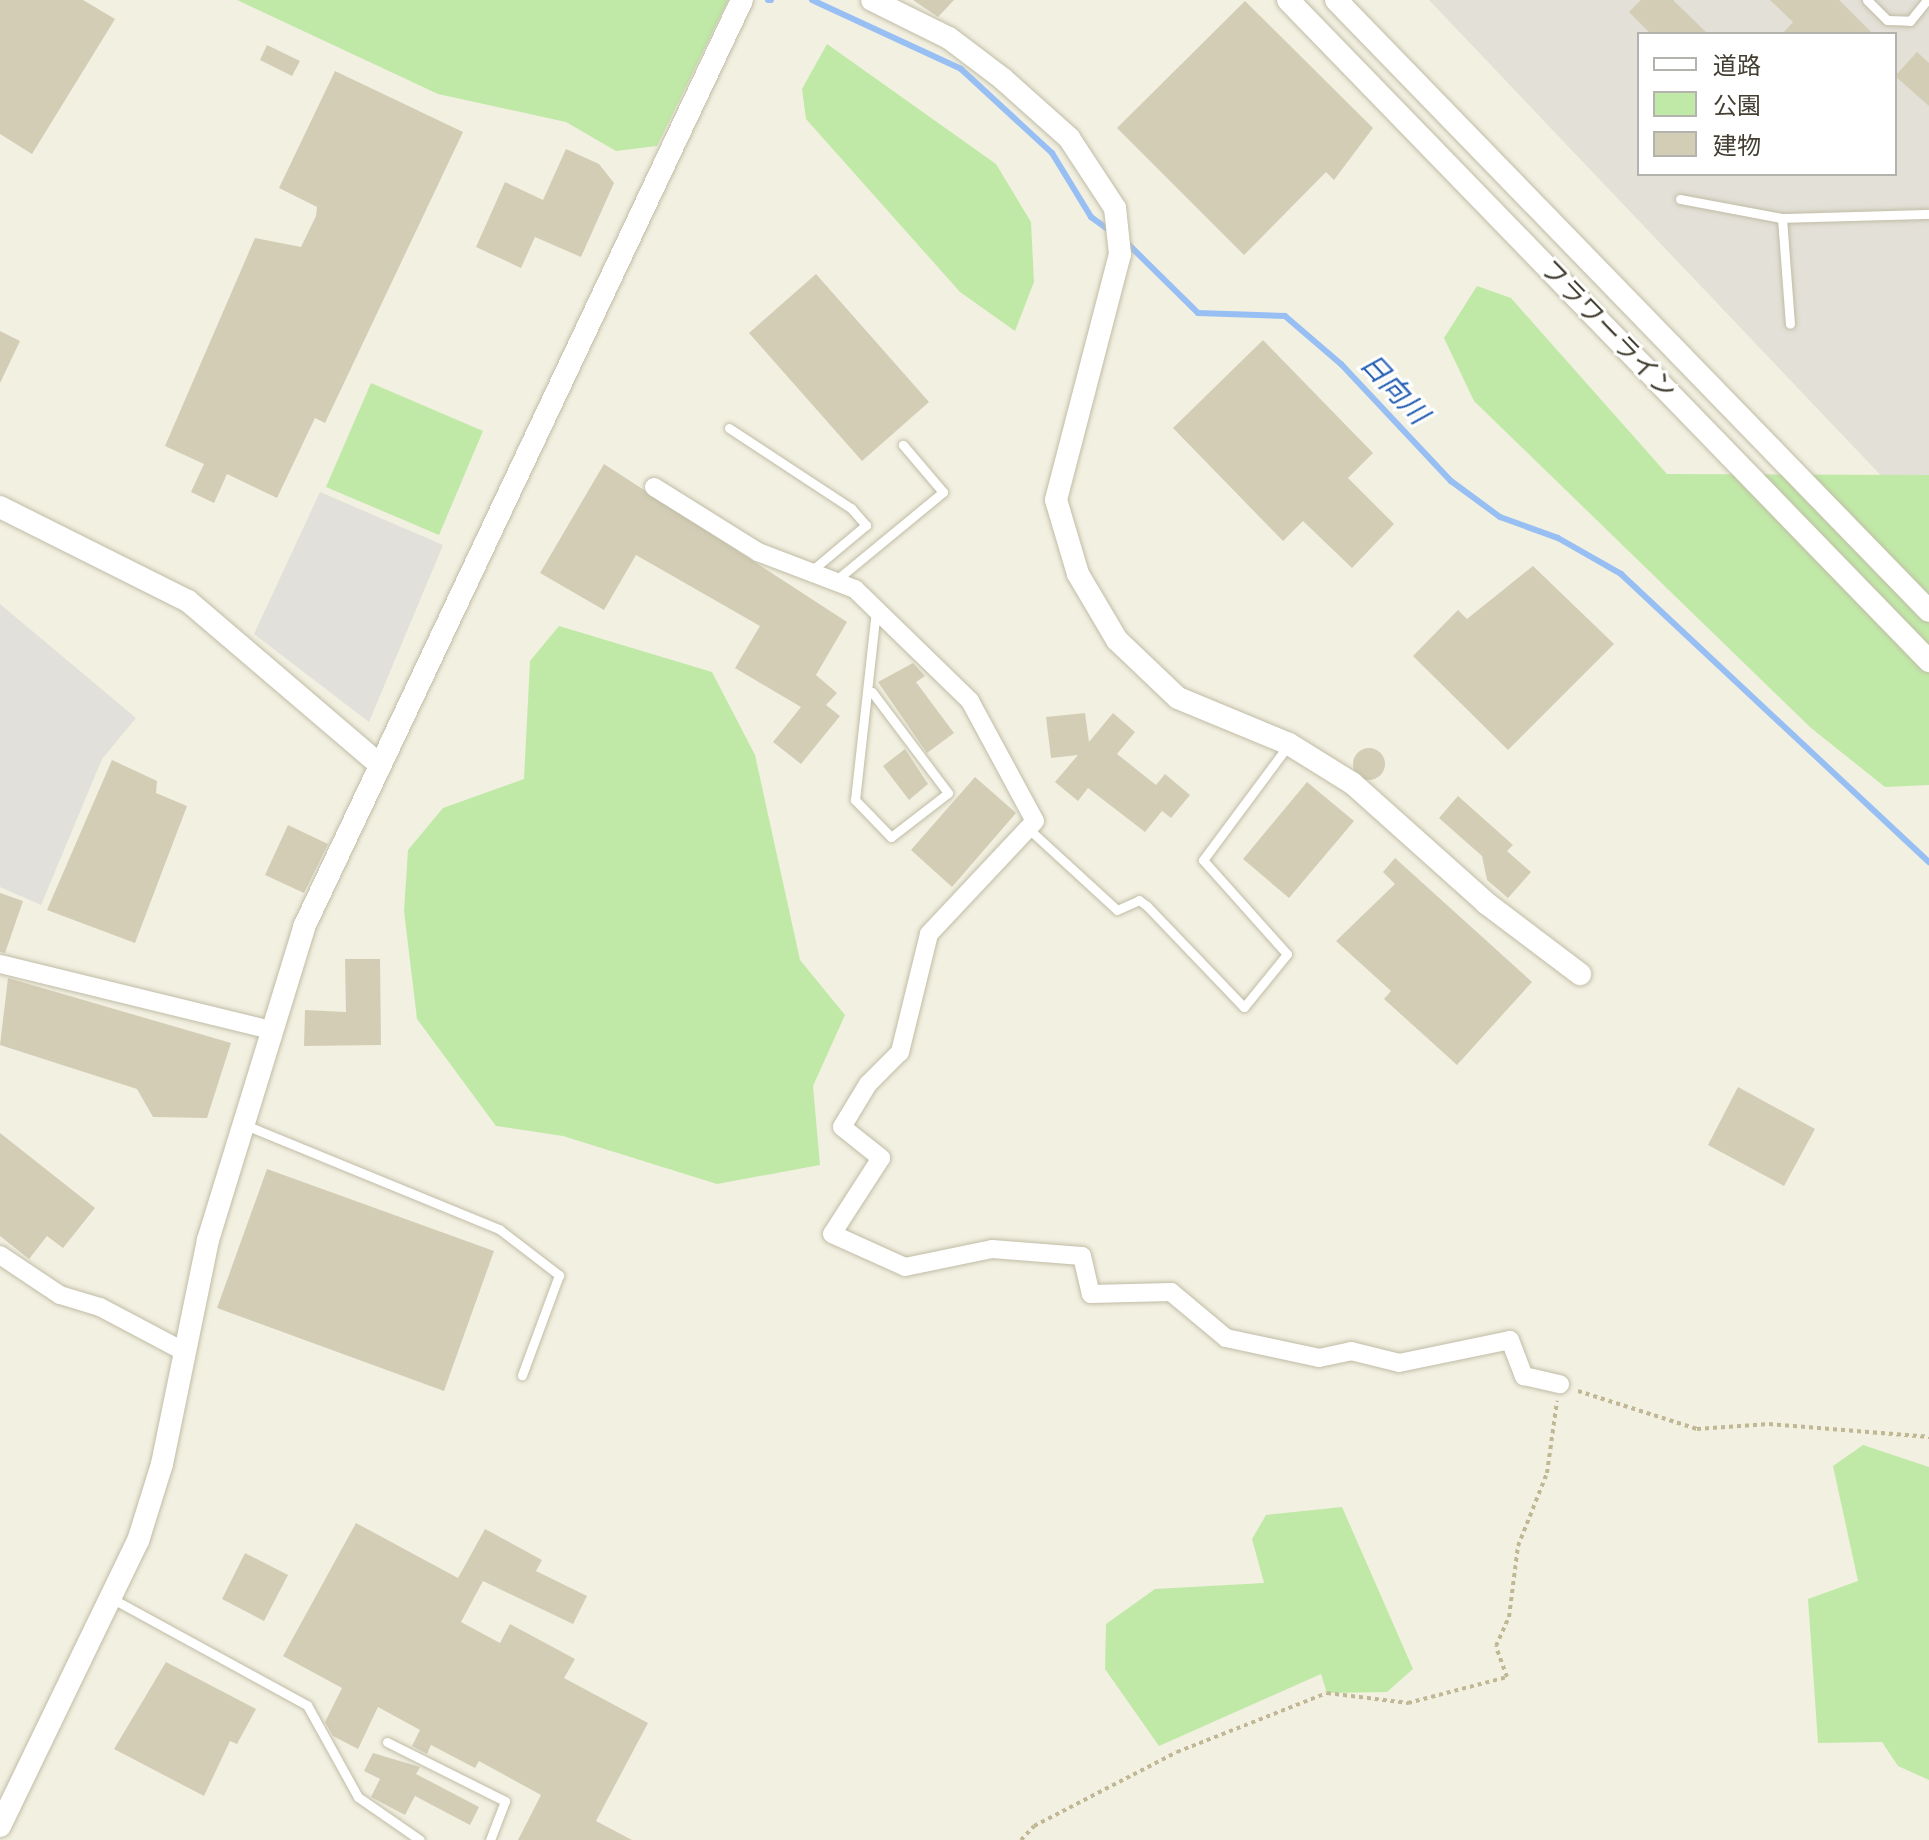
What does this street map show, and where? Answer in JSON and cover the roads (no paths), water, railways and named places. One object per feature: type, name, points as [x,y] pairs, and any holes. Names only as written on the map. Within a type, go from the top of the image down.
[{"type":"street","points":[[872,0],[949,38],[1003,79],[1069,138],[1108,194],[1120,254],[1063,455],[1061,530],[1117,640],[1178,698],[1218,720],[1289,744],[1352,783],[1486,903],[1580,974]]},
{"type":"street","name":"フラワーライン","points":[[1288,0],[1929,661]]},
{"type":"street","name":"フラワーライン","points":[[1336,0],[1929,611]]},
{"type":"street","points":[[0,1826],[113,1599],[162,1464],[183,1351],[267,1029],[378,763],[740,5]]},
{"type":"street","points":[[654,487],[758,552],[835,581],[876,608],[970,701],[1035,821],[1032,832],[929,934],[900,1052],[868,1084],[842,1127],[881,1158],[832,1234],[905,1267],[992,1249],[1082,1256],[1091,1294],[1171,1292],[1226,1338],[1319,1358],[1351,1351],[1399,1363],[1510,1340],[1524,1376],[1560,1384]]},
{"type":"street","points":[[0,507],[188,601],[378,763]]},
{"type":"street","points":[[0,964],[267,1029]]},
{"type":"street","points":[[0,1255],[60,1295],[100,1307],[183,1351]]},
{"type":"lane","points":[[1867,0],[1887,20],[1910,21],[1927,0]]},
{"type":"lane","points":[[1680,199],[1782,218],[1929,214]]},
{"type":"lane","points":[[1782,218],[1790,324]]},
{"type":"lane","points":[[729,428],[851,508],[866,525],[810,572]]},
{"type":"lane","points":[[835,581],[943,492],[903,445]]},
{"type":"lane","points":[[872,692],[948,793],[891,837],[855,800],[872,692],[876,608]]},
{"type":"lane","points":[[1032,832],[1117,910],[1139,900],[1147,906],[1244,1007],[1287,954],[1203,860],[1289,744]]},
{"type":"lane","points":[[240,1123],[499,1229],[559,1275],[522,1375]]},
{"type":"lane","points":[[113,1599],[307,1705],[358,1797],[420,1840]]},
{"type":"lane","points":[[387,1742],[505,1801],[490,1840]]},
{"type":"waterway","name":"日向川","points":[[812,0],[961,69],[1052,153],[1091,217],[1110,231]]},
{"type":"waterway","name":"日向川","points":[[1126,242],[1198,313],[1285,316],[1341,364],[1451,481],[1500,517],[1558,538],[1621,574],[1929,862]]}]
